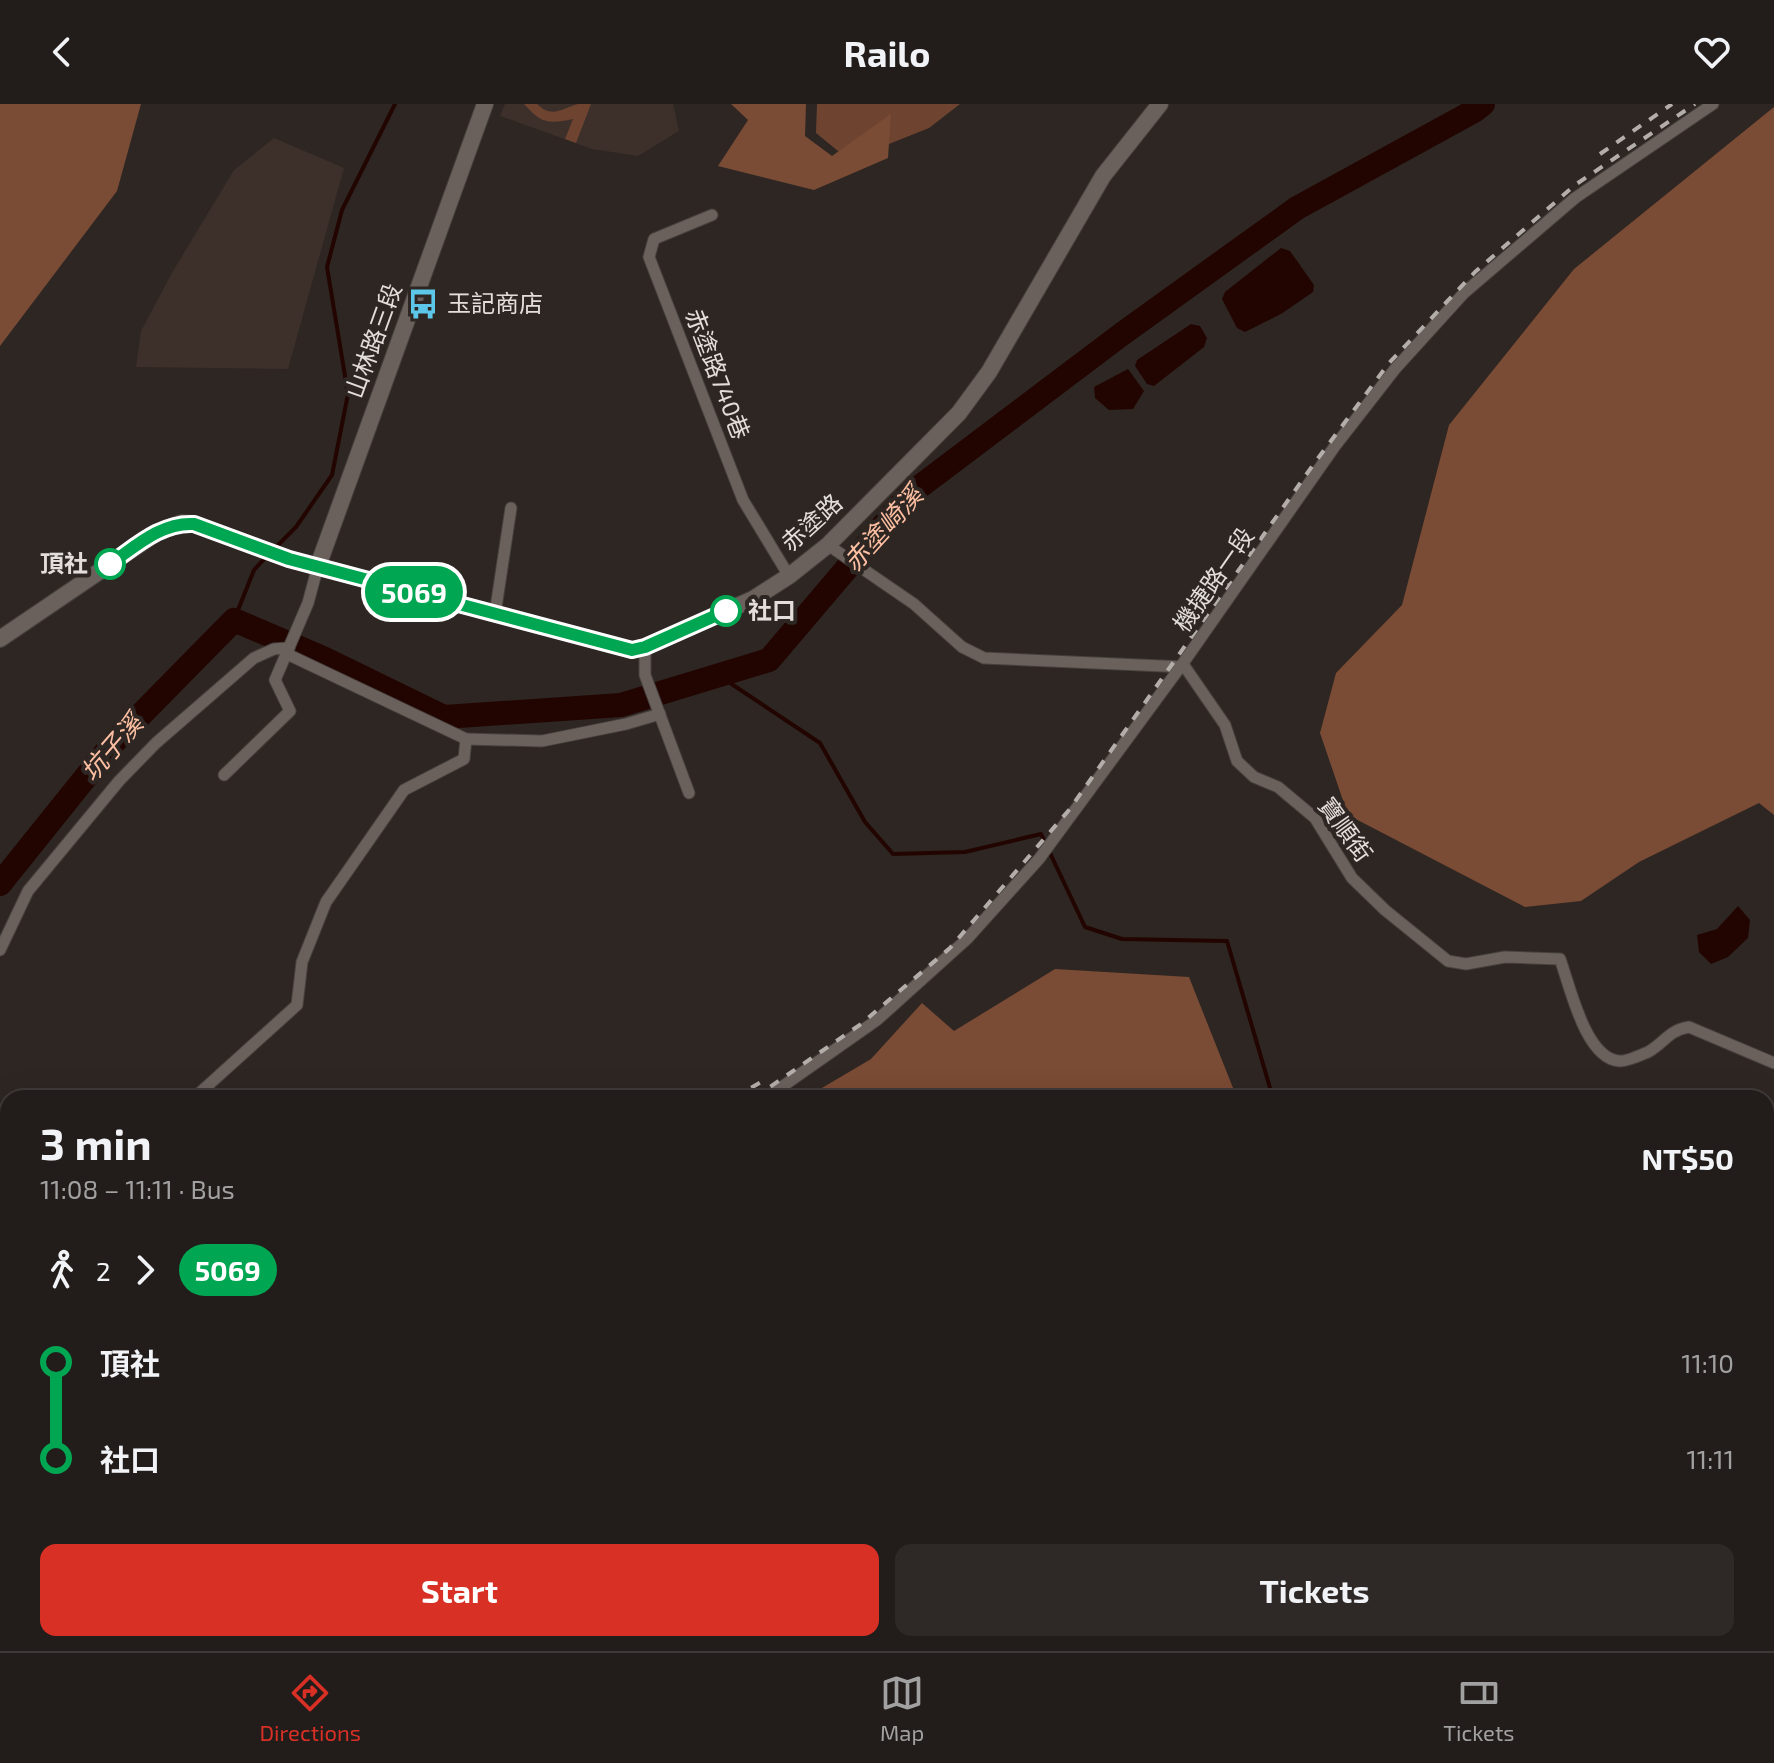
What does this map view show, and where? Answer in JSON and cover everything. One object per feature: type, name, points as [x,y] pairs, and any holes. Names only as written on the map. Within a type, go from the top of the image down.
[{"type":"street","name":"山林路三段","points":[[318,566],[485,104]]},
{"type":"street","name":"赤塗路","points":[[318,566],[632,650],[753,599],[834,548],[959,413],[989,372],[1103,176],[1160,104]]},
{"type":"street","name":"機捷路一段","points":[[777,1090],[877,1020],[967,939],[1041,854],[1181,666],[1335,446],[1395,369],[1464,293],[1575,198],[1713,104]]},
{"type":"street","name":"赤塗路740巷","points":[[712,215],[654,239],[649,257],[743,500],[789,576]]},
{"type":"street","points":[[495,614],[511,508]]},
{"type":"street","points":[[0,639],[169,526],[181,523],[194,524],[289,559],[318,566],[308,603],[275,680],[290,711],[224,775]]},
{"type":"street","points":[[834,548],[914,604],[962,647],[984,658],[1093,665],[1181,666]]},
{"type":"street","points":[[645,647],[645,675],[689,793]]},
{"type":"street","points":[[0,950],[28,891],[138,760],[254,658],[274,649],[288,651],[466,739],[542,741],[626,724],[658,711]]},
{"type":"street","name":"寶順街","points":[[1181,666],[1202,689],[1225,725],[1237,761],[1254,777],[1278,787],[1315,818],[1352,878],[1385,910],[1448,961],[1466,964],[1505,957],[1560,959],[1588,1037],[1604,1056],[1621,1062],[1649,1051],[1677,1029],[1689,1027],[1774,1063]]},
{"type":"street","points":[[203,1090],[297,1005],[302,962],[326,902],[404,790],[464,759],[466,739]]},
{"type":"shaded area","points":[[0,104],[141,104],[117,191],[0,346]]},
{"type":"shaded area","points":[[505,104],[673,104],[679,131],[638,156],[592,149],[500,116]]},
{"type":"shaded area","points":[[524,104],[537,104],[553,112],[578,104],[591,104],[576,143],[565,139],[573,119],[546,121]]},
{"type":"shaded area","points":[[731,104],[806,104],[805,136],[832,156],[891,114],[888,158],[814,190],[718,166],[748,120]]},
{"type":"shaded area","points":[[817,104],[960,104],[929,128],[849,160],[816,133]]},
{"type":"shaded area","points":[[1774,107],[1774,815],[1759,803],[1639,862],[1581,901],[1525,907],[1348,815],[1320,733],[1336,673],[1402,605],[1449,425],[1574,269]]},
{"type":"shaded area","points":[[274,138],[344,168],[288,369],[136,367],[141,331],[173,271],[234,170]]},
{"type":"shaded area","points":[[1281,248],[1290,251],[1314,285],[1313,292],[1281,314],[1245,332],[1237,328],[1222,299],[1225,292]]},
{"type":"shaded area","points":[[1191,324],[1200,326],[1207,338],[1204,347],[1154,386],[1147,384],[1135,366],[1137,360]]},
{"type":"shaded area","points":[[1128,369],[1144,391],[1133,409],[1109,410],[1095,398],[1094,387]]},
{"type":"shaded area","points":[[1738,906],[1750,920],[1748,938],[1728,957],[1711,964],[1699,952],[1697,935],[1717,929]]},
{"type":"shaded area","points":[[1055,969],[1189,977],[1234,1090],[819,1090],[871,1059],[922,1003],[954,1031]]},
{"type":"waterway","points":[[275,548],[296,527],[332,475],[348,394],[327,267],[342,210],[395,104]]},
{"type":"waterway","name":"赤塗崎溪","points":[[0,884],[114,742],[234,620],[323,658],[444,717],[621,705],[769,660],[910,494],[1122,334],[1297,208],[1483,104]]},
{"type":"waterway","points":[[234,620],[254,570],[266,557]]},
{"type":"waterway","points":[[718,675],[820,743],[865,822],[893,854],[965,852],[1041,834],[1085,927],[1122,939],[1227,941],[1271,1090]]},
{"type":"railway","points":[[1600,154],[1672,104]]},
{"type":"railway","points":[[766,1090],[861,1024],[950,948],[1069,810],[1313,465],[1389,363],[1475,272],[1575,185],[1695,104]]},
{"type":"railway","points":[[748,1090],[761,1082]]},
{"type":"bus line","name":"5069","points":[[110,564],[156,533],[181,523],[194,524],[289,559],[632,650],[726,611]]},
{"type":"place","name":"玉記商店","points":[[423,304]]},
{"type":"place","name":"頂社","points":[[110,564]]},
{"type":"place","name":"社口","points":[[726,611]]},
{"type":"water label","name":"坑子溪","points":[[112,748]]}]
